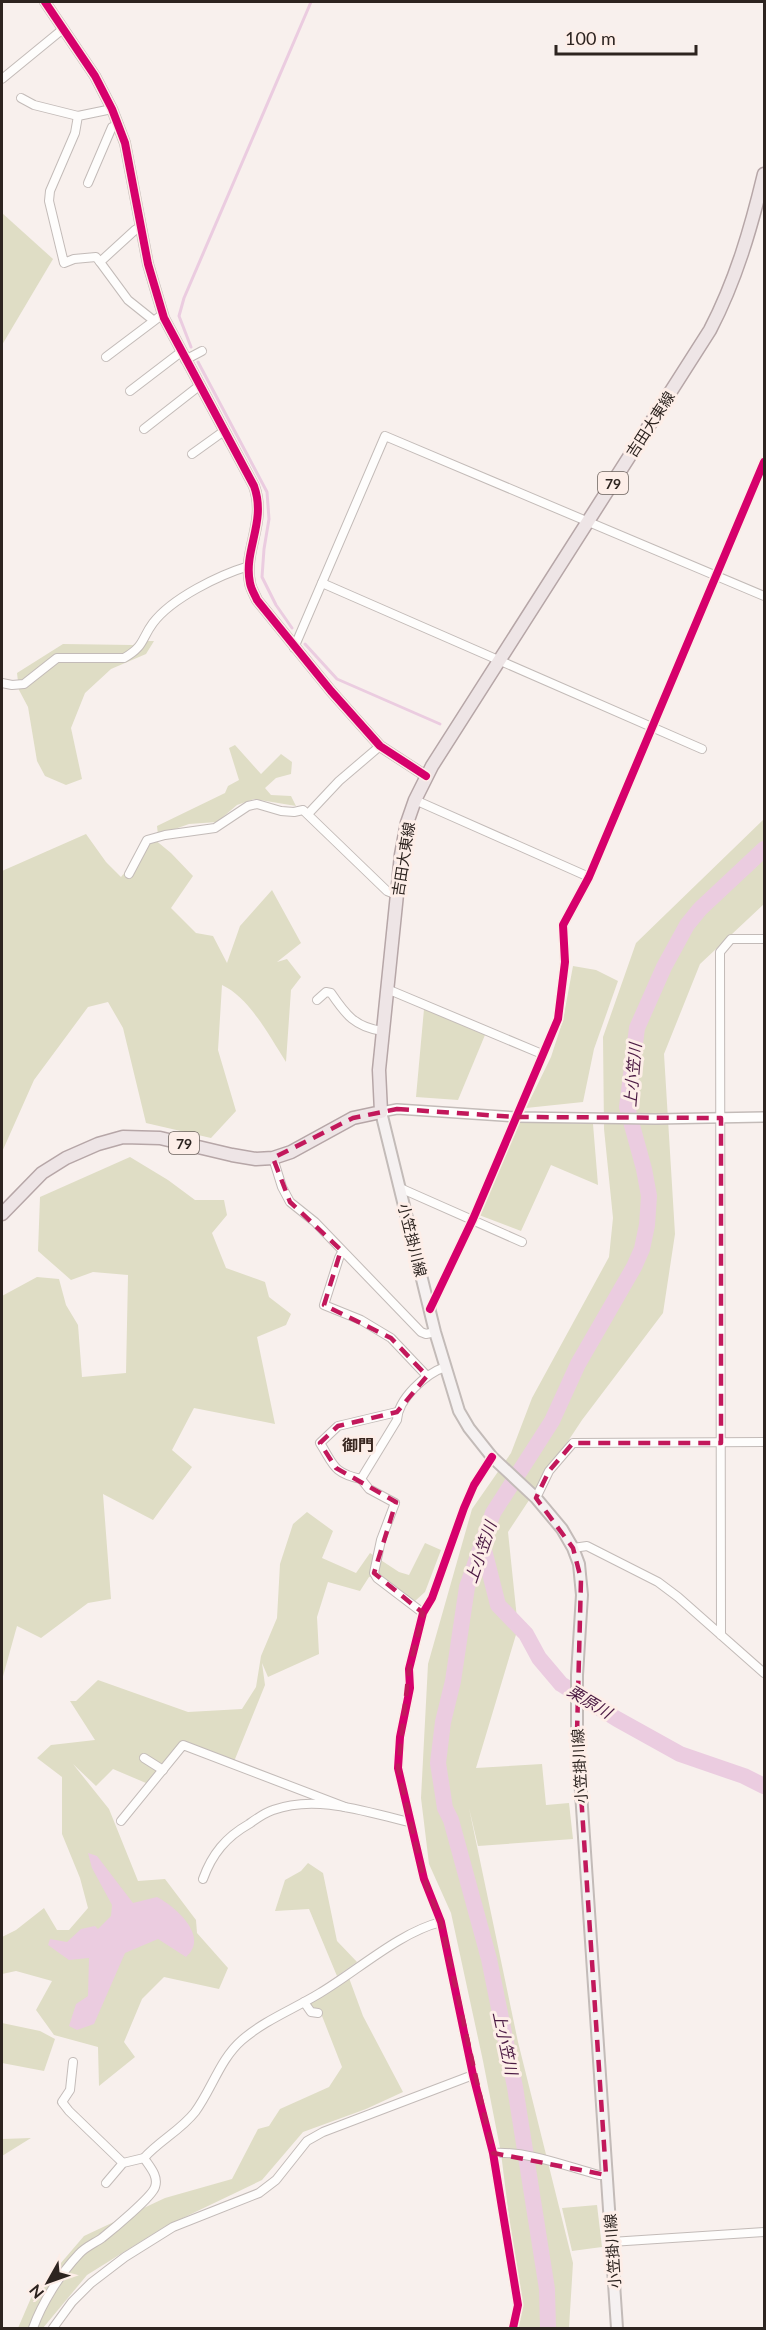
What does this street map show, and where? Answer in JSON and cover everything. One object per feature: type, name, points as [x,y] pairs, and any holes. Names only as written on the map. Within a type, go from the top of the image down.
[{"type":"main road","name":"吉田大東線","points":[[381,1112],[379,1070],[382,1032],[405,833],[415,800],[426,776],[688,365],[722,307],[742,258],[765,174]]},
{"type":"main road","name":"79","points":[[2,1214],[42,1173],[66,1158],[98,1144],[123,1137],[160,1138],[232,1155],[256,1159],[273,1158],[291,1152],[353,1118],[381,1112]]},
{"type":"main road","name":"小笠掛川線","points":[[381,1112],[429,1309],[459,1411],[469,1428],[495,1460],[533,1496],[562,1529],[579,1564],[582,1595],[577,1706],[582,1830],[617,2328]]},
{"type":"street","points":[[45,2],[95,76],[112,109],[125,143],[140,228],[163,314],[183,356],[255,486],[259,513],[249,566],[250,584],[257,600],[294,648],[380,746],[426,776]]},
{"type":"street","points":[[2,79],[63,29]]},
{"type":"street","points":[[21,98],[44,108],[78,116],[112,109]]},
{"type":"street","points":[[78,116],[75,133],[55,176],[49,201],[64,263],[74,258],[96,257],[128,300],[153,320]]},
{"type":"street","points":[[88,183],[112,128],[118,125]]},
{"type":"street","points":[[100,262],[140,228]]},
{"type":"street","points":[[106,357],[163,314]]},
{"type":"street","points":[[130,391],[183,356],[202,351]]},
{"type":"street","points":[[144,429],[200,386]]},
{"type":"street","points":[[192,454],[224,431]]},
{"type":"street","points":[[294,648],[385,436],[765,596]]},
{"type":"street","points":[[429,1309],[473,1219],[558,1019],[565,962],[562,925],[589,876],[765,462]]},
{"type":"street","points":[[2,683],[24,684],[57,658],[124,658],[133,653],[144,641],[151,625],[176,600],[234,570],[249,566]]},
{"type":"street","points":[[322,583],[702,749]]},
{"type":"street","points":[[308,814],[339,781],[380,746]]},
{"type":"street","points":[[415,800],[589,876]]},
{"type":"street","points":[[129,874],[147,840],[215,828],[248,806],[257,804],[281,811],[303,810],[387,891],[397,895]]},
{"type":"street","points":[[721,1635],[720,952],[731,939],[765,939]]},
{"type":"street","points":[[387,988],[542,1054]]},
{"type":"street","points":[[317,1000],[326,992],[331,993],[346,1015],[365,1028],[382,1032]]},
{"type":"street","points":[[381,1112],[397,1109],[516,1116],[655,1119],[765,1118]]},
{"type":"street","points":[[273,1158],[282,1187],[290,1202],[315,1222],[421,1332],[426,1334],[435,1332]]},
{"type":"street","points":[[400,1188],[522,1242]]},
{"type":"street","points":[[342,1252],[324,1305],[361,1320],[392,1338],[427,1376]]},
{"type":"street","points":[[361,1479],[397,1420],[397,1412],[410,1393],[427,1376],[445,1367]]},
{"type":"street","points":[[397,1412],[338,1426],[320,1443],[342,1475],[361,1479],[369,1489],[395,1503],[381,1540],[374,1573],[377,1578],[423,1613]]},
{"type":"street","points":[[533,1496],[549,1471],[573,1443],[765,1443]]},
{"type":"street","points":[[495,1460],[474,1485],[432,1598],[423,1613],[409,1669],[410,1688],[400,1737],[398,1768],[424,1879],[441,1922],[473,2075],[493,2153],[518,2305],[513,2328]]},
{"type":"street","points":[[573,1548],[587,1546],[658,1582],[765,1673]]},
{"type":"street","points":[[121,1821],[183,1745],[345,1807],[409,1822]]},
{"type":"street","points":[[144,1758],[163,1770]]},
{"type":"street","points":[[203,1879],[209,1863],[228,1837],[271,1810],[293,1804],[345,1807]]},
{"type":"street","points":[[106,2183],[123,2163],[144,2158],[194,2114],[226,2057],[257,2028],[304,2002],[390,1947],[431,1924],[441,1922]]},
{"type":"street","points":[[304,2002],[312,2012],[318,2013]]},
{"type":"street","points":[[73,2062],[70,2090],[62,2102],[123,2163]]},
{"type":"street","points":[[53,2328],[72,2302],[91,2283],[125,2256],[173,2227],[259,2193],[276,2180],[307,2141],[322,2132],[473,2075]]},
{"type":"street","points":[[493,2153],[505,2152],[538,2158],[606,2175]]},
{"type":"street","points":[[33,2328],[63,2273],[81,2252],[104,2237],[156,2187],[156,2177],[144,2158]]},
{"type":"street","points":[[611,2242],[765,2232]]},
{"type":"highlighted area","points":[[397,1109],[516,1117],[721,1118],[721,1443],[573,1443],[549,1471],[536,1498],[573,1548],[581,1579],[577,1733],[606,2175],[493,2153],[441,1922],[424,1879],[398,1768],[409,1669],[423,1613],[374,1573],[396,1502],[336,1468],[320,1443],[338,1426],[397,1412],[427,1376],[391,1338],[324,1305],[341,1250],[290,1202],[273,1158],[353,1118]]},
{"type":"shaded area","points":[[2,213],[53,259],[2,345]]},
{"type":"shaded area","points":[[138,641],[154,641],[146,654],[111,669],[85,693],[71,728],[82,779],[66,785],[45,776],[37,761],[28,707],[19,690],[17,673],[63,644],[133,645]]},
{"type":"shaded area","points":[[235,745],[261,774],[281,754],[292,762],[291,774],[276,778],[265,788],[271,795],[291,796],[296,806],[254,799],[237,805],[217,822],[189,824],[158,835],[157,826],[225,793],[228,786],[239,780],[229,748]]},
{"type":"shaded area","points":[[764,819],[764,904],[700,964],[664,1054],[675,1234],[663,1313],[582,1420],[508,1532],[518,1628],[476,1768],[542,1764],[546,1805],[569,1803],[573,1839],[478,1846],[469,1808],[518,2042],[573,2263],[569,2328],[517,2328],[520,2306],[501,2153],[451,1913],[429,1864],[421,1798],[428,1664],[472,1509],[511,1453],[532,1398],[609,1257],[613,1218],[604,1129],[603,1037],[636,943]]},
{"type":"shaded area","points":[[86,834],[106,862],[121,877],[140,852],[154,839],[171,853],[193,876],[171,908],[196,933],[213,936],[227,963],[240,926],[272,890],[301,943],[277,962],[287,959],[301,977],[291,990],[286,1062],[250,1008],[222,985],[218,1050],[236,1111],[211,1138],[146,1123],[123,1028],[108,1002],[88,1007],[34,1080],[2,1152],[2,871]]},
{"type":"shaded area","points":[[573,966],[596,970],[618,981],[594,1049],[583,1102],[526,1108],[551,1057],[563,1020]]},
{"type":"shaded area","points":[[424,1009],[485,1035],[458,1100],[416,1097]]},
{"type":"shaded area","points":[[517,1121],[593,1124],[598,1185],[551,1165],[521,1231],[479,1215]]},
{"type":"shaded area","points":[[130,1157],[195,1200],[224,1200],[227,1215],[212,1233],[226,1268],[265,1282],[269,1297],[291,1314],[286,1325],[257,1337],[275,1424],[194,1408],[172,1450],[192,1467],[153,1520],[103,1494],[111,1599],[88,1603],[41,1638],[17,1626],[2,1680],[2,1296],[37,1277],[59,1279],[66,1305],[78,1325],[82,1377],[126,1373],[128,1275],[93,1272],[71,1280],[38,1251],[40,1197]]},
{"type":"shaded area","points":[[307,1512],[333,1531],[322,1558],[356,1573],[370,1553],[399,1572],[409,1575],[425,1543],[441,1550],[425,1592],[415,1601],[377,1575],[369,1577],[360,1591],[328,1582],[317,1617],[319,1654],[268,1677],[262,1663],[265,1685],[233,1764],[185,1749],[153,1786],[113,1769],[96,1786],[73,1764],[109,1809],[138,1881],[165,1879],[196,1920],[197,1933],[228,1968],[219,1989],[164,1977],[142,1999],[124,2042],[135,2057],[99,2086],[98,2047],[54,2035],[36,2010],[52,1981],[16,1971],[2,1974],[2,1937],[16,1930],[44,1908],[57,1930],[69,1930],[88,1908],[80,1878],[62,1834],[62,1777],[37,1758],[51,1745],[95,1740],[70,1701],[76,1701],[98,1680],[188,1712],[242,1709],[256,1687],[261,1656],[277,1618],[280,1564],[293,1524]]},
{"type":"shaded area","points":[[88,1853],[97,1856],[133,1903],[157,1897],[173,1908],[188,1923],[194,1941],[186,1957],[158,1939],[125,1953],[94,2024],[77,2030],[69,2026],[76,2004],[88,1996],[89,1958],[69,1960],[48,1945],[50,1939],[67,1942],[81,1929],[95,1926],[98,1929],[111,1916],[112,1905],[92,1868]]},
{"type":"shaded area","points":[[308,1863],[323,1873],[337,1941],[357,1962],[337,1976],[309,1909],[275,1911],[285,1880],[301,1871]]},
{"type":"shaded area","points":[[349,1978],[363,2016],[403,2092],[366,2109],[303,2132],[262,2180],[164,2227],[87,2275],[43,2328],[18,2328],[31,2298],[84,2236],[165,2198],[232,2179],[258,2129],[269,2126],[280,2109],[329,2087],[342,2067],[322,2016],[303,2005]]},
{"type":"shaded area","points":[[2,2023],[40,2031],[55,2039],[44,2071],[2,2063]]},
{"type":"shaded area","points":[[31,2138],[2,2156],[2,2139]]},
{"type":"shaded area","points":[[597,2205],[602,2247],[572,2251],[562,2208]]},
{"type":"waterway","points":[[191,347],[179,316],[184,298],[311,2]]},
{"type":"waterway","points":[[198,362],[267,492],[269,519],[262,577],[276,605],[292,628]]},
{"type":"waterway","points":[[305,644],[337,679],[440,724]]},
{"type":"waterway","name":"上小笠川","points":[[548,2328],[547,2289],[515,2087],[489,1959],[451,1820],[445,1808],[438,1763],[443,1722],[453,1681],[467,1587],[493,1513],[552,1421],[578,1364],[642,1249],[647,1225],[649,1196],[627,1107],[637,1028],[664,967],[687,925],[700,909],[764,849]]},
{"type":"waterway","name":"栗原川","points":[[483,1546],[498,1605],[526,1634],[539,1658],[561,1684],[680,1754],[744,1776],[764,1786]]},
{"type":"cycle path","points":[[45,2],[95,76],[112,109],[125,143],[148,264],[164,318],[254,486],[258,512],[249,559],[249,571],[257,600],[331,691],[380,746],[426,776]]},
{"type":"cycle path","points":[[430,1309],[473,1219],[558,1019],[565,962],[563,925],[589,877],[764,462]]},
{"type":"cycle path","points":[[492,1457],[474,1485],[432,1598],[423,1613],[409,1669],[410,1688],[400,1737],[398,1768],[424,1879],[441,1922],[473,2075],[493,2153],[518,2305],[513,2328]]},
{"type":"district","name":"御門","points":[[358,1444]]}]
